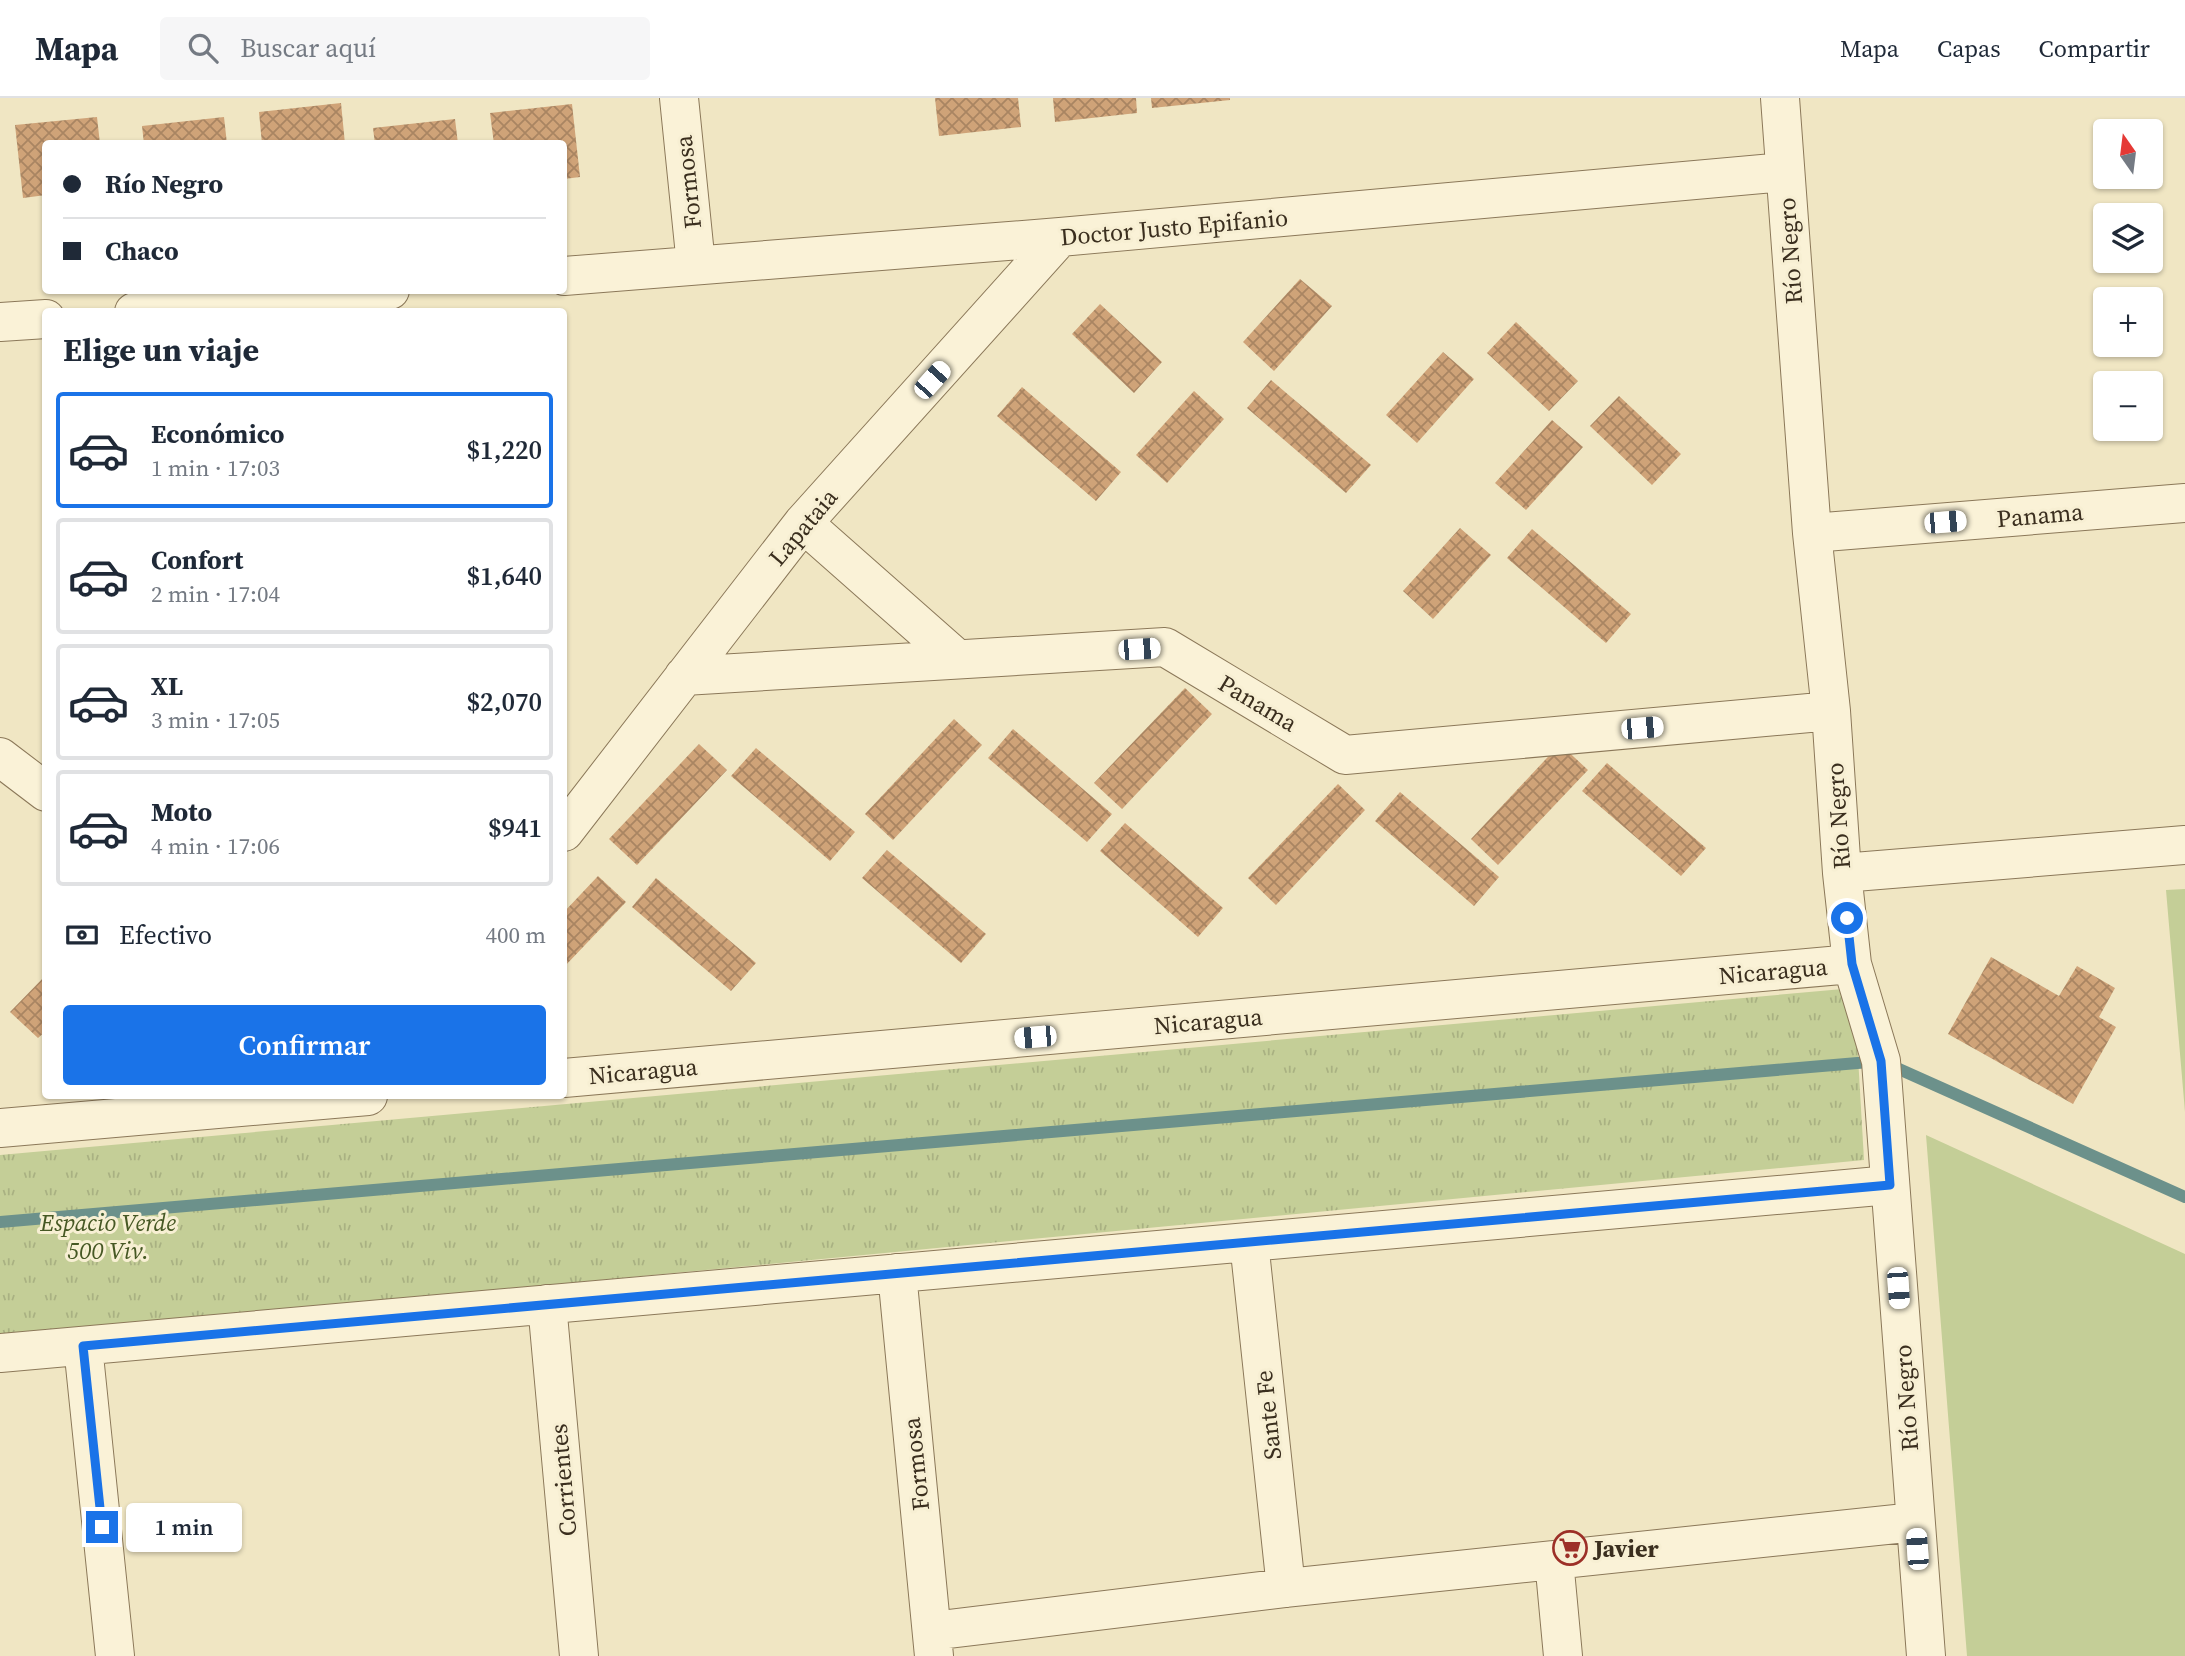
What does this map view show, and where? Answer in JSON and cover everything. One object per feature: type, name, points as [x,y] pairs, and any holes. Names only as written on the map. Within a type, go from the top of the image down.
[{"type":"street","name":"Formosa","points":[[679,98],[696,265]]},
{"type":"street","name":"Río Negro","points":[[1780,98],[1812,533],[1831,711],[1842,873],[1852,964],[1881,1061],[1926,1656]]},
{"type":"street","name":"Doctor Justo Epifanio","points":[[567,276],[1060,237],[1784,172]]},
{"type":"street","name":"Lapataia","points":[[567,828],[803,523],[1060,237]]},
{"type":"street","points":[[181,308],[343,294]]},
{"type":"street","points":[[0,322],[42,319]]},
{"type":"street","name":"Panama","points":[[1812,533],[2185,503]]},
{"type":"street","points":[[803,523],[956,658]]},
{"type":"street","name":"Panama","points":[[684,677],[956,658],[1165,648],[1345,755],[1831,711]]},
{"type":"street","points":[[0,757],[42,789]]},
{"type":"street","points":[[1842,873],[2185,845]]},
{"type":"street","name":"Nicaragua","points":[[567,1078],[1852,964]]},
{"type":"street","points":[[0,1128],[334,1099]]},
{"type":"street","points":[[0,1353],[1890,1185]]},
{"type":"street","name":"Sante Fe","points":[[1249,1242],[1286,1588]]},
{"type":"street","name":"Formosa","points":[[897,1273],[933,1643]]},
{"type":"street","name":"Corrientes","points":[[547,1304],[579,1656]]},
{"type":"street","points":[[83,1346],[115,1656]]},
{"type":"street","points":[[933,1643],[1286,1588],[1915,1522]]},
{"type":"street","points":[[1554,1560],[1563,1656]]},
{"type":"green space","points":[[2185,889],[2185,1112],[2166,890]]},
{"type":"green space","name":"Espacio Verde 500 Viv.","points":[[1854,988],[1864,1160],[0,1337],[0,1155]]},
{"type":"green space","points":[[1926,1135],[2185,1254],[2185,1656],[1967,1656]]},
{"type":"building","points":[[935,98],[1018,98],[1021,127],[939,136]]},
{"type":"building","points":[[1053,98],[1136,98],[1137,113],[1055,122]]},
{"type":"building","points":[[1151,98],[1230,98],[1230,100],[1152,108]]},
{"type":"building","points":[[341,103],[345,140],[262,140],[259,112]]},
{"type":"building","points":[[572,104],[580,177],[567,179],[567,140],[493,140],[490,113]]},
{"type":"building","points":[[97,117],[100,140],[42,140],[42,196],[23,198],[15,125]]},
{"type":"building","points":[[224,117],[227,140],[144,140],[142,126]]},
{"type":"building","points":[[455,119],[458,140],[374,140],[373,128]]},
{"type":"building","points":[[1300,279],[1332,306],[1274,371],[1243,342]]},
{"type":"building","points":[[1100,304],[1162,362],[1134,393],[1072,334]]},
{"type":"building","points":[[1516,322],[1578,381],[1549,411],[1487,353]]},
{"type":"building","points":[[1443,352],[1474,379],[1417,443],[1386,415]]},
{"type":"building","points":[[1271,380],[1371,465],[1346,493],[1247,408]]},
{"type":"building","points":[[1022,387],[1121,472],[1096,501],[997,416]]},
{"type":"building","points":[[1194,391],[1224,419],[1167,483],[1136,455]]},
{"type":"building","points":[[1619,396],[1681,454],[1652,485],[1590,426]]},
{"type":"building","points":[[1552,420],[1583,447],[1526,510],[1495,483]]},
{"type":"building","points":[[1460,528],[1491,555],[1433,619],[1403,591]]},
{"type":"building","points":[[1532,529],[1631,614],[1606,643],[1507,558]]},
{"type":"building","points":[[1185,688],[1212,714],[1122,809],[1094,783]]},
{"type":"building","points":[[954,719],[982,745],[893,840],[865,814]]},
{"type":"building","points":[[1013,729],[1112,814],[1087,842],[988,758]]},
{"type":"building","points":[[699,744],[727,770],[637,865],[609,839]]},
{"type":"building","points":[[1560,744],[1588,770],[1498,865],[1471,839]]},
{"type":"building","points":[[756,748],[855,832],[830,861],[731,776]]},
{"type":"building","points":[[1607,763],[1706,848],[1681,876],[1582,791]]},
{"type":"building","points":[[1338,784],[1365,810],[1276,905],[1248,878]]},
{"type":"building","points":[[1400,792],[1499,877],[1474,906],[1375,821]]},
{"type":"building","points":[[1125,823],[1223,908],[1198,937],[1100,851]]},
{"type":"building","points":[[887,850],[986,934],[961,963],[862,878]]},
{"type":"building","points":[[598,876],[626,902],[567,964],[567,909]]},
{"type":"building","points":[[656,878],[756,963],[731,991],[632,907]]},
{"type":"building","points":[[1991,957],[2059,996],[2077,966],[2115,988],[2099,1017],[2116,1027],[2073,1104],[1948,1034]]},
{"type":"building","points":[[42,979],[42,1034],[38,1038],[10,1012]]},
{"type":"waterway","points":[[0,1222],[1881,1061],[2185,1197]]},
{"type":"place","name":"Javier","points":[[1570,1548]]},
{"type":"route","points":[[102,1527],[83,1346],[1890,1185],[1881,1061],[1852,964],[1847,918]]}]
